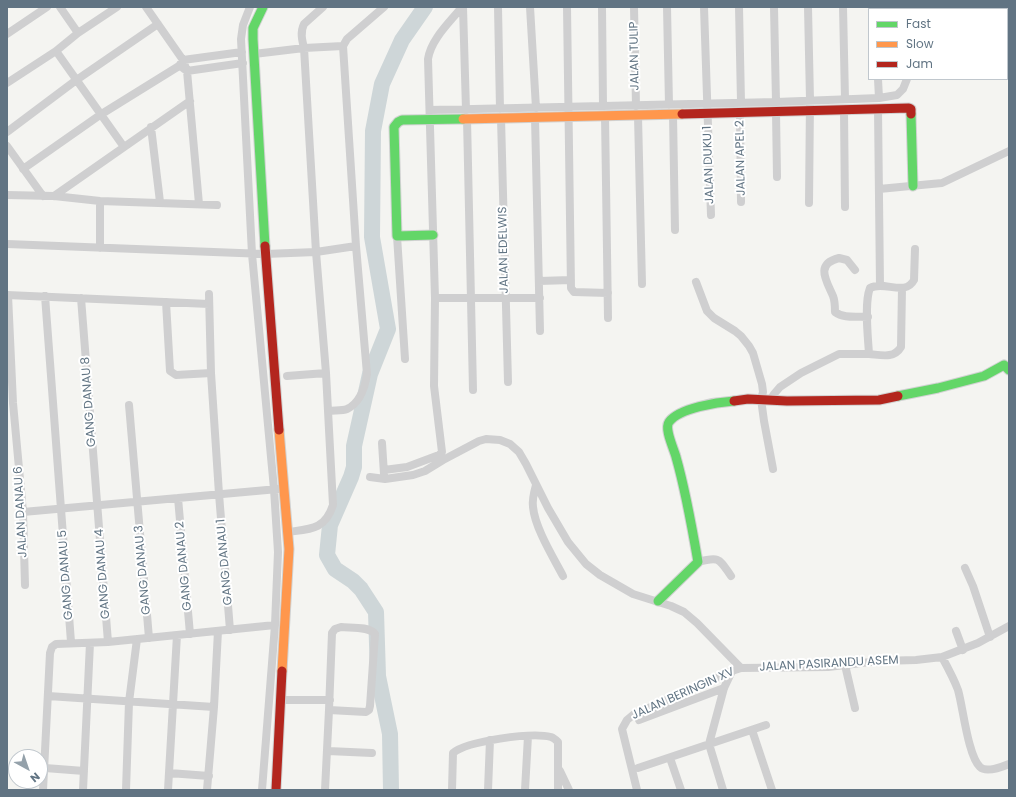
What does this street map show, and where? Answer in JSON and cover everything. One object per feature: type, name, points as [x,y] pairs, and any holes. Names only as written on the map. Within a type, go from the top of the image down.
[{"type":"street","points":[[7,34],[46,7]]},
{"type":"street","points":[[60,7],[78,33]]},
{"type":"street","points":[[7,84],[117,7]]},
{"type":"street","points":[[146,7],[187,71],[199,204]]},
{"type":"street","points":[[250,7],[243,25],[241,39],[252,254],[274,489],[278,552],[275,625],[262,790]]},
{"type":"street","points":[[263,7],[253,28],[253,38],[265,254],[289,549],[276,790]]},
{"type":"street","points":[[288,532],[318,526],[326,520],[331,513],[333,505],[326,373],[316,252],[304,48],[302,38],[302,27],[307,20],[323,7]]},
{"type":"street","points":[[328,411],[346,409],[356,401],[362,393],[367,374],[356,246],[343,46],[347,39],[384,7]]},
{"type":"street","points":[[384,470],[407,467],[439,455],[442,452],[434,386],[435,298],[428,59],[434,42],[462,7]]},
{"type":"street","points":[[462,7],[467,114],[473,390]]},
{"type":"street","name":"JALAN EDELWIS","points":[[498,7],[508,382]]},
{"type":"street","points":[[530,7],[535,113],[540,331]]},
{"type":"street","points":[[567,7],[571,288],[574,292],[608,293]]},
{"type":"street","points":[[602,7],[603,106]]},
{"type":"street","name":"JALAN TULIP","points":[[634,7],[636,106]]},
{"type":"street","points":[[667,7],[669,105]]},
{"type":"street","name":"JALAN DUKU 1","points":[[704,7],[711,215]]},
{"type":"street","points":[[739,7],[741,102]]},
{"type":"street","points":[[774,7],[776,102]]},
{"type":"street","points":[[808,7],[810,203]]},
{"type":"street","points":[[843,7],[845,99]]},
{"type":"street","points":[[7,132],[77,80],[158,24]]},
{"type":"street","points":[[241,39],[253,38]]},
{"type":"street","points":[[254,54],[304,48],[343,46]]},
{"type":"street","points":[[56,51],[124,147]]},
{"type":"street","points":[[23,169],[100,115],[181,63],[242,52]]},
{"type":"street","points":[[187,71],[243,63]]},
{"type":"street","points":[[878,80],[879,98]]},
{"type":"street","points":[[535,113],[569,107],[879,98],[897,95],[906,80]]},
{"type":"street","points":[[54,196],[190,101]]},
{"type":"street","points":[[430,110],[467,114],[535,113],[569,117],[844,111],[909,108],[911,109],[914,186]]},
{"type":"street","points":[[878,109],[880,286]]},
{"type":"street","points":[[844,111],[845,207]]},
{"type":"street","points":[[776,112],[777,177]]},
{"type":"street","name":"JALAN APEL 2","points":[[740,113],[742,202]]},
{"type":"street","points":[[405,359],[396,236],[394,127],[402,120],[430,120],[467,114]]},
{"type":"street","points":[[673,115],[675,230]]},
{"type":"street","points":[[605,116],[608,318]]},
{"type":"street","points":[[638,116],[642,284]]},
{"type":"street","points":[[151,128],[160,202]]},
{"type":"street","points":[[7,146],[43,196]]},
{"type":"street","points":[[879,189],[947,181],[1009,151]]},
{"type":"street","points":[[7,194],[217,205]]},
{"type":"street","points":[[100,200],[100,248]]},
{"type":"street","points":[[396,236],[433,235]]},
{"type":"street","points":[[7,244],[252,254],[316,252],[356,246]]},
{"type":"street","points":[[869,354],[868,297],[870,288],[873,286],[880,286],[902,288],[908,287],[912,284],[914,280],[915,249]]},
{"type":"street","points":[[855,270],[847,260],[839,258],[828,264],[825,268],[824,274],[833,298],[836,312],[839,315],[846,317],[868,317]]},
{"type":"street","points":[[539,281],[571,280]]},
{"type":"street","points":[[696,282],[707,311],[714,318],[735,331],[749,346],[753,353],[762,384],[762,399],[773,470]]},
{"type":"street","points":[[771,399],[780,387],[801,373],[839,354],[893,355],[897,353],[901,347],[902,288]]},
{"type":"street","name":"GANG DANAU 1","points":[[209,294],[211,373],[230,630]]},
{"type":"street","points":[[8,295],[209,304]]},
{"type":"street","name":"JALAN DANAU 6","points":[[8,295],[13,403],[22,512],[25,585]]},
{"type":"street","name":"GANG DANAU 5","points":[[45,296],[71,642]]},
{"type":"street","name":"GANG DANAU 8","points":[[81,298],[97,505]]},
{"type":"street","points":[[435,298],[540,298]]},
{"type":"street","points":[[166,302],[170,371],[176,375],[211,373]]},
{"type":"street","points":[[698,562],[686,495],[667,429],[668,423],[676,415],[686,411],[736,400],[879,400],[938,388],[984,376],[1007,366]]},
{"type":"street","points":[[286,376],[326,373]]},
{"type":"street","name":"GANG DANAU 3","points":[[129,405],[149,638]]},
{"type":"street","points":[[370,477],[385,479],[425,471],[455,453],[486,439],[506,442],[514,447],[526,464],[568,542],[586,564],[600,575],[633,594],[658,601],[684,612],[697,623],[736,669],[724,688],[709,744],[723,790]]},
{"type":"street","points":[[382,443],[385,479]]},
{"type":"street","points":[[536,485],[533,505],[536,519],[546,545],[563,576]]},
{"type":"street","points":[[22,512],[285,488]]},
{"type":"street","name":"GANG DANAU 2","points":[[178,498],[190,634]]},
{"type":"street","name":"GANG DANAU 4","points":[[97,505],[108,642]]},
{"type":"street","points":[[658,601],[698,562],[716,559],[722,562],[732,576]]},
{"type":"street","points":[[965,568],[973,586],[990,637]]},
{"type":"street","points":[[46,749],[50,653],[52,646],[71,642],[108,642],[275,625]]},
{"type":"street","points":[[325,790],[328,751],[329,710],[332,633],[334,630],[341,627],[372,631],[375,636],[369,709],[362,713],[329,710]]},
{"type":"street","name":"JALAN PASIRANDU ASEM","points":[[736,669],[796,668],[942,657],[963,650],[1009,627]]},
{"type":"street","points":[[207,790],[214,707],[218,631]]},
{"type":"street","points":[[956,631],[963,650]]},
{"type":"street","points":[[168,790],[177,635]]},
{"type":"street","points":[[126,790],[129,702],[137,639]]},
{"type":"street","points":[[83,790],[90,643]]},
{"type":"street","points":[[942,657],[958,692],[970,746],[978,765],[983,769],[987,769],[1009,764]]},
{"type":"street","points":[[845,665],[855,708]]},
{"type":"street","name":"JALAN BERINGIN XV","points":[[637,790],[622,729],[627,720],[633,715],[736,669]]},
{"type":"street","points":[[638,720],[724,688]]},
{"type":"street","points":[[48,696],[214,707]]},
{"type":"street","points":[[281,700],[330,700]]},
{"type":"street","points":[[638,768],[766,725]]},
{"type":"street","points":[[752,730],[772,790]]},
{"type":"street","points":[[525,790],[528,736]]},
{"type":"street","points":[[452,790],[453,753],[458,749],[490,740],[528,736],[550,736],[555,738],[558,742],[558,790]]},
{"type":"street","points":[[488,790],[490,740]]},
{"type":"street","points":[[328,751],[372,753]]},
{"type":"street","points":[[670,758],[682,790]]},
{"type":"street","points":[[48,768],[84,771]]},
{"type":"street","points":[[559,769],[569,790]]},
{"type":"street","points":[[169,773],[209,776]]},
{"type":"waterway","points":[[391,790],[390,734],[378,676],[376,612],[361,589],[353,581],[335,569],[327,555],[330,525],[354,467],[354,446],[370,374],[388,329],[372,237],[373,131],[382,84],[402,40],[425,7]]},
{"type":"traffic: fast","points":[[263,7],[253,28],[253,39],[265,246]]},
{"type":"traffic: fast","points":[[911,114],[913,186]]},
{"type":"traffic: fast","points":[[433,235],[397,236],[394,127],[402,120],[463,119]]},
{"type":"traffic: fast","points":[[898,396],[938,388],[984,376],[1004,365],[1009,370]]},
{"type":"traffic: fast","points":[[658,601],[698,562],[680,470],[668,434],[669,422],[674,417],[690,409],[709,404],[734,401]]},
{"type":"traffic: slow","points":[[463,119],[682,114]]},
{"type":"traffic: slow","points":[[279,430],[289,549],[282,671]]},
{"type":"traffic: jam","points":[[682,114],[909,108],[911,109],[911,114]]},
{"type":"traffic: jam","points":[[265,246],[279,430]]},
{"type":"traffic: jam","points":[[734,401],[748,399],[787,401],[879,400],[898,396]]},
{"type":"traffic: jam","points":[[276,790],[282,671]]}]
